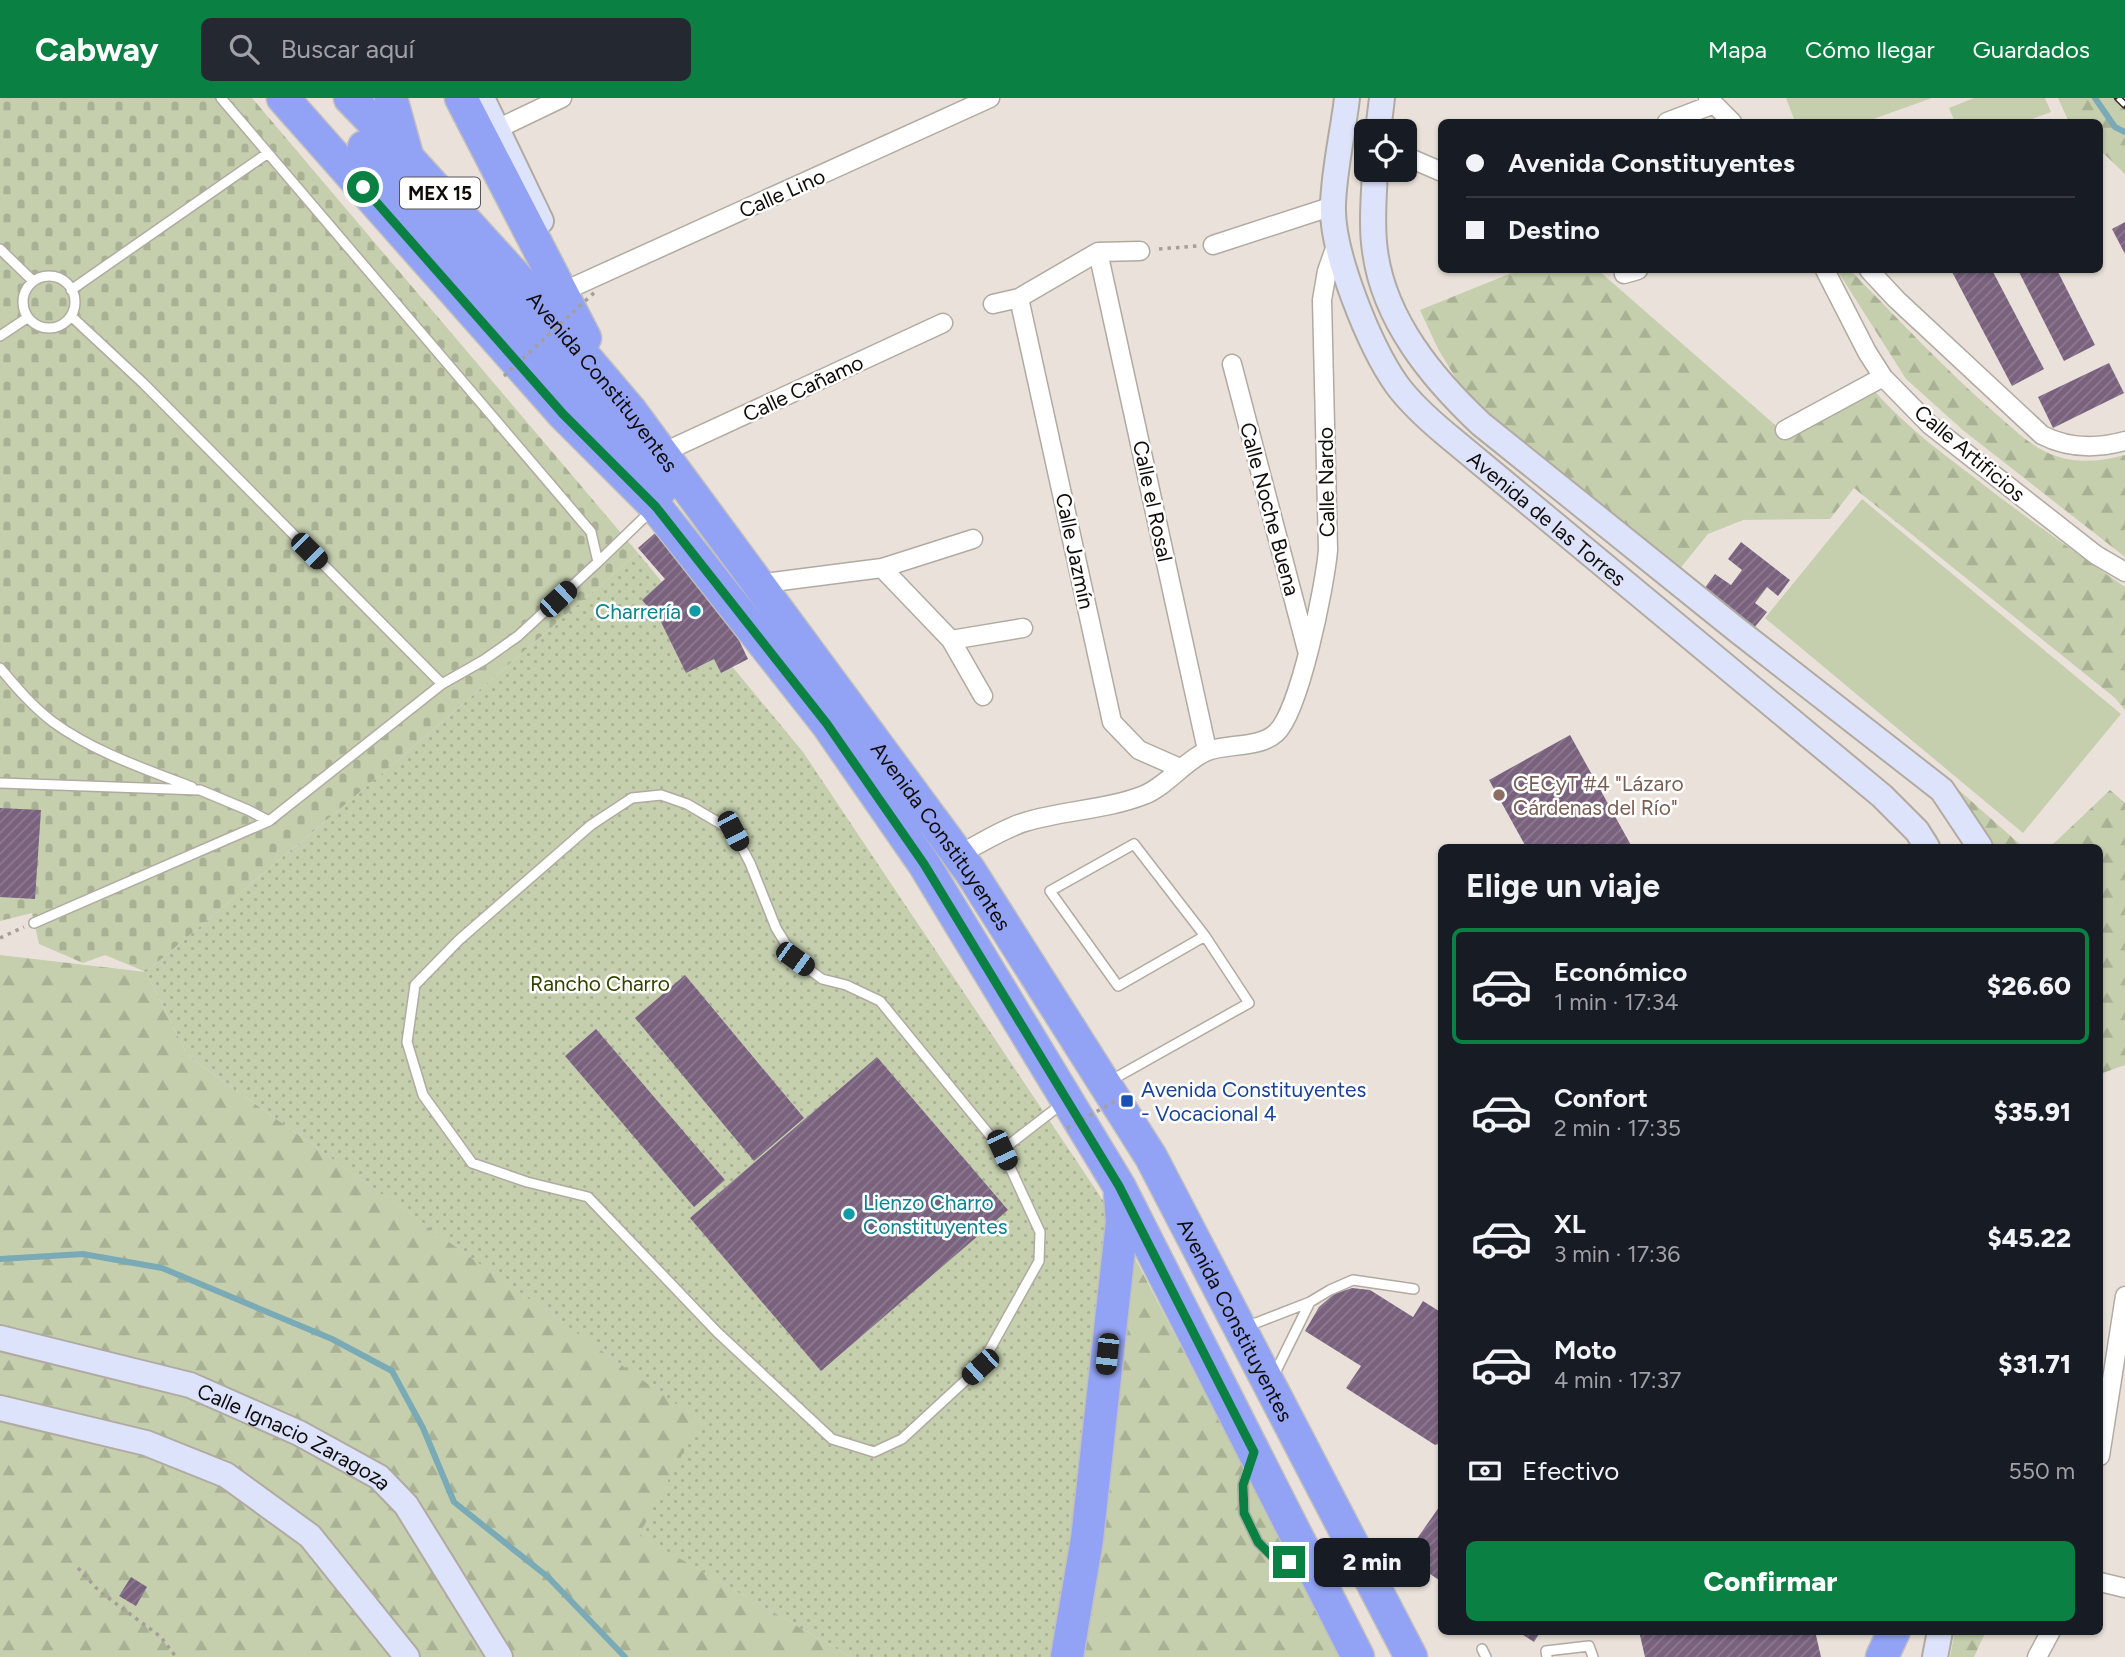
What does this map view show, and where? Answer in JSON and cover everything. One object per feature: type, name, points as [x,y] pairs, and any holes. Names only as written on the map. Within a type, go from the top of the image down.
[{"type":"highway","name":"Avenida Constituyentes","points":[[283,98],[563,414],[656,507],[827,724],[924,864],[1067,1114],[1119,1186],[1359,1657]]},
{"type":"highway","name":"Avenida Constituyentes","points":[[350,98],[528,290],[630,410],[958,855],[1118,1088],[1238,1326],[1411,1657]]},
{"type":"highway","points":[[391,98],[407,157]]},
{"type":"highway","points":[[461,98],[576,323],[630,410]]},
{"type":"highway","points":[[364,147],[381,171],[594,403],[666,494],[739,598],[766,646]]},
{"type":"highway","points":[[1067,1657],[1087,1539],[1122,1222],[1119,1186]]},
{"type":"highway","points":[[1882,1657],[1893,1635]]},
{"type":"street","points":[[482,98],[584,289],[576,323]]},
{"type":"street","points":[[497,129],[562,98]]},
{"type":"street","name":"Calle Lino","points":[[584,289],[990,98]]},
{"type":"street","name":"Avenida de las Torres","points":[[1347,98],[1333,206],[1338,240],[1346,272],[1374,347],[1397,385],[1420,412],[1882,796],[1917,831],[1925,844]]},
{"type":"street","points":[[1379,119],[1382,98]]},
{"type":"street","points":[[1673,119],[1711,101],[1729,119]]},
{"type":"street","points":[[1417,161],[1438,170]]},
{"type":"street","name":"Avenida de las Torres","points":[[1375,182],[1375,253],[1384,286],[1399,322],[1421,359],[1447,392],[1481,424],[1942,790],[1978,844]]},
{"type":"street","points":[[1213,245],[1333,206]]},
{"type":"street","name":"Calle Nardo","points":[[1208,750],[1261,741],[1275,734],[1285,721],[1308,654],[1326,576],[1328,550],[1322,300],[1327,271],[1338,240]]},
{"type":"street","points":[[993,304],[1019,298],[1098,252],[1140,251]]},
{"type":"street","name":"Calle el Rosal","points":[[1098,252],[1208,750]]},
{"type":"street","name":"Calle Artificios","points":[[1827,273],[1867,352],[1883,377],[1930,425],[2096,555],[2125,572]]},
{"type":"street","points":[[1872,273],[1896,299],[2042,435],[2058,443],[2084,447],[2125,441]]},
{"type":"street","name":"Calle Jazmín","points":[[1019,298],[1112,722],[1139,750],[1181,768]]},
{"type":"street","name":"Calle Cañamo","points":[[662,453],[943,323]]},
{"type":"street","name":"Calle Noche Buena","points":[[1232,364],[1308,654]]},
{"type":"street","points":[[1785,430],[1883,377]]},
{"type":"street","points":[[757,584],[882,568],[973,538]]},
{"type":"street","points":[[882,568],[951,640],[983,696]]},
{"type":"street","points":[[1659,611],[1679,583]]},
{"type":"street","points":[[951,640],[1023,628]]},
{"type":"street","points":[[958,855],[1024,822],[1101,807],[1147,794],[1208,750]]},
{"type":"street","points":[[2103,1437],[2125,1296]]},
{"type":"street","name":"Calle Ignacio Zaragoza","points":[[0,1338],[190,1385],[299,1433],[379,1477],[406,1505],[500,1657]]},
{"type":"street","points":[[0,1408],[146,1443],[226,1475],[310,1536],[407,1657]]},
{"type":"street","points":[[2103,1583],[2125,1588]]},
{"type":"street","points":[[1889,1657],[1894,1635]]},
{"type":"street","points":[[1935,1657],[1939,1635]]},
{"type":"street","points":[[2037,1657],[2049,1635]]},
{"type":"lane","points":[[221,98],[591,532],[598,562]]},
{"type":"lane","points":[[71,290],[268,153]]},
{"type":"lane","points":[[0,249],[33,281]]},
{"type":"lane","points":[[53,276],[62,280],[71,290],[75,307],[64,324],[44,329],[27,318],[22,298],[33,281],[53,276]]},
{"type":"lane","points":[[71,316],[143,383],[442,684]]},
{"type":"lane","points":[[0,336],[27,318]]},
{"type":"lane","points":[[34,923],[269,821],[442,684],[484,660],[518,636],[656,507]]},
{"type":"lane","points":[[0,668],[22,694],[53,722],[102,750],[269,821]]},
{"type":"lane","points":[[0,783],[200,790]]},
{"type":"lane","points":[[660,795],[687,804],[733,831],[750,863],[776,928],[795,959],[822,979],[846,985],[880,1001],[1002,1150],[1040,1232],[1039,1261],[980,1367],[901,1439],[874,1452],[832,1439],[717,1332],[588,1197],[527,1182],[472,1163],[423,1096],[407,1042],[415,985],[459,940],[591,825],[632,798],[660,795]]},
{"type":"lane","points":[[1118,1088],[1249,1003],[1205,936],[1134,844],[1050,891],[1118,986],[1205,936]]},
{"type":"lane","points":[[1002,1150],[1067,1114]]},
{"type":"lane","points":[[1238,1326],[1256,1323],[1310,1302],[1353,1280],[1414,1289]]},
{"type":"lane","points":[[1269,1384],[1310,1302]]},
{"type":"lane","points":[[1547,1657],[1546,1651],[1589,1646],[1592,1657]]},
{"type":"path","points":[[1140,251],[1213,245]]},
{"type":"path","points":[[504,376],[584,289]]},
{"type":"path","points":[[0,938],[34,923]]},
{"type":"path","points":[[1067,1114],[1118,1088]]},
{"type":"path","points":[[78,1568],[99,1591],[160,1637],[176,1657]]},
{"type":"green space","points":[[0,98],[252,98],[638,553],[146,972],[105,955],[83,963],[39,944],[32,913],[0,921]]},
{"type":"green space","points":[[1786,98],[1932,98],[1873,119],[1794,119]]},
{"type":"green space","points":[[1974,98],[2045,98],[2051,112],[2032,119],[1954,119],[1949,108]]},
{"type":"green space","points":[[2058,98],[2125,98],[2125,174],[2103,153],[2103,119],[2067,118]]},
{"type":"green space","points":[[1512,273],[1601,273],[1783,432],[1870,386],[1905,422],[1944,454],[2125,587],[2125,710],[2115,698],[1854,488],[1830,519],[1743,520],[1708,534],[1678,571],[1501,427],[1463,390],[1438,349],[1420,310]]},
{"type":"green space","points":[[1839,273],[1853,273],[1957,378],[2031,443],[2056,456],[2082,461],[2125,455],[2125,557],[1964,431],[1906,379]]},
{"type":"green space","points":[[1862,499],[2121,714],[2023,833],[1765,618]]},
{"type":"green space","name":"Rancho Charro","points":[[638,553],[803,752],[1112,1214],[1068,1568],[1051,1657],[851,1657],[639,1535],[700,1421],[188,1056],[146,972]]},
{"type":"green space","points":[[1925,760],[2020,844],[1994,844],[1970,814],[1919,767]]},
{"type":"green space","points":[[2110,790],[2125,803],[2125,1065],[2103,1073],[2103,844],[2053,844]]},
{"type":"green space","points":[[0,955],[146,972],[188,1056],[701,1421],[640,1535],[851,1657],[0,1657]]},
{"type":"green space","points":[[1112,1214],[1342,1657],[1051,1657],[1068,1568]]},
{"type":"green space","points":[[1954,1635],[1984,1635],[1974,1657],[1950,1657]]},
{"type":"building","points":[[2125,222],[2125,254],[2112,229]]},
{"type":"building","points":[[1953,273],[1994,273],[2044,369],[2012,386]]},
{"type":"building","points":[[2020,273],[2059,273],[2095,345],[2064,361]]},
{"type":"building","points":[[2109,363],[2124,393],[2053,428],[2038,397]]},
{"type":"building","name":"Charrería","points":[[661,528],[735,632],[748,659],[721,673],[714,659],[686,673],[661,622],[642,600],[665,579],[638,548]]},
{"type":"building","points":[[1741,542],[1790,580],[1778,596],[1767,587],[1755,603],[1767,612],[1754,628],[1704,589],[1715,574],[1731,585],[1742,570],[1728,559]]},
{"type":"building","points":[[1570,735],[1630,844],[1524,844],[1489,780]]},
{"type":"building","points":[[0,808],[41,810],[35,899],[0,897]]},
{"type":"building","points":[[685,975],[804,1118],[754,1161],[635,1018]]},
{"type":"building","points":[[596,1029],[725,1180],[694,1207],[565,1056]]},
{"type":"building","name":"Lienzo Charro Constituyentes","points":[[877,1057],[1008,1210],[821,1371],[690,1218]]},
{"type":"building","points":[[1352,1288],[1370,1290],[1413,1317],[1423,1301],[1438,1310],[1438,1444],[1435,1445],[1346,1388],[1361,1366],[1305,1331],[1319,1307],[1334,1294]]},
{"type":"building","points":[[1438,1509],[1438,1579],[1404,1557]]},
{"type":"building","points":[[131,1577],[147,1587],[136,1606],[119,1596]]},
{"type":"building","points":[[1523,1635],[1538,1635],[1534,1642]]},
{"type":"building","points":[[1640,1635],[1816,1635],[1821,1657],[1645,1657]]},
{"type":"waterway","points":[[2095,98],[2115,127],[2125,132]]},
{"type":"waterway","points":[[0,1259],[83,1254],[162,1268],[332,1339],[392,1371],[423,1428],[454,1502],[548,1577],[625,1657]]},
{"type":"railway","points":[[2118,98],[2125,105]]},
{"type":"place","name":"Charrería","points":[[695,611]]},
{"type":"place","name":"CECyT #4 \"Lázaro Cárdenas del Río\"","points":[[1499,795]]},
{"type":"place","name":"Avenida Constituyentes - Vocacional 4","points":[[1127,1101]]},
{"type":"place","name":"Lienzo Charro Constituyentes","points":[[849,1214]]},
{"type":"route","points":[[363,187],[563,414],[656,507],[827,724],[924,864],[1119,1186],[1254,1452],[1243,1485],[1244,1513],[1258,1542],[1274,1558],[1289,1562]]}]
